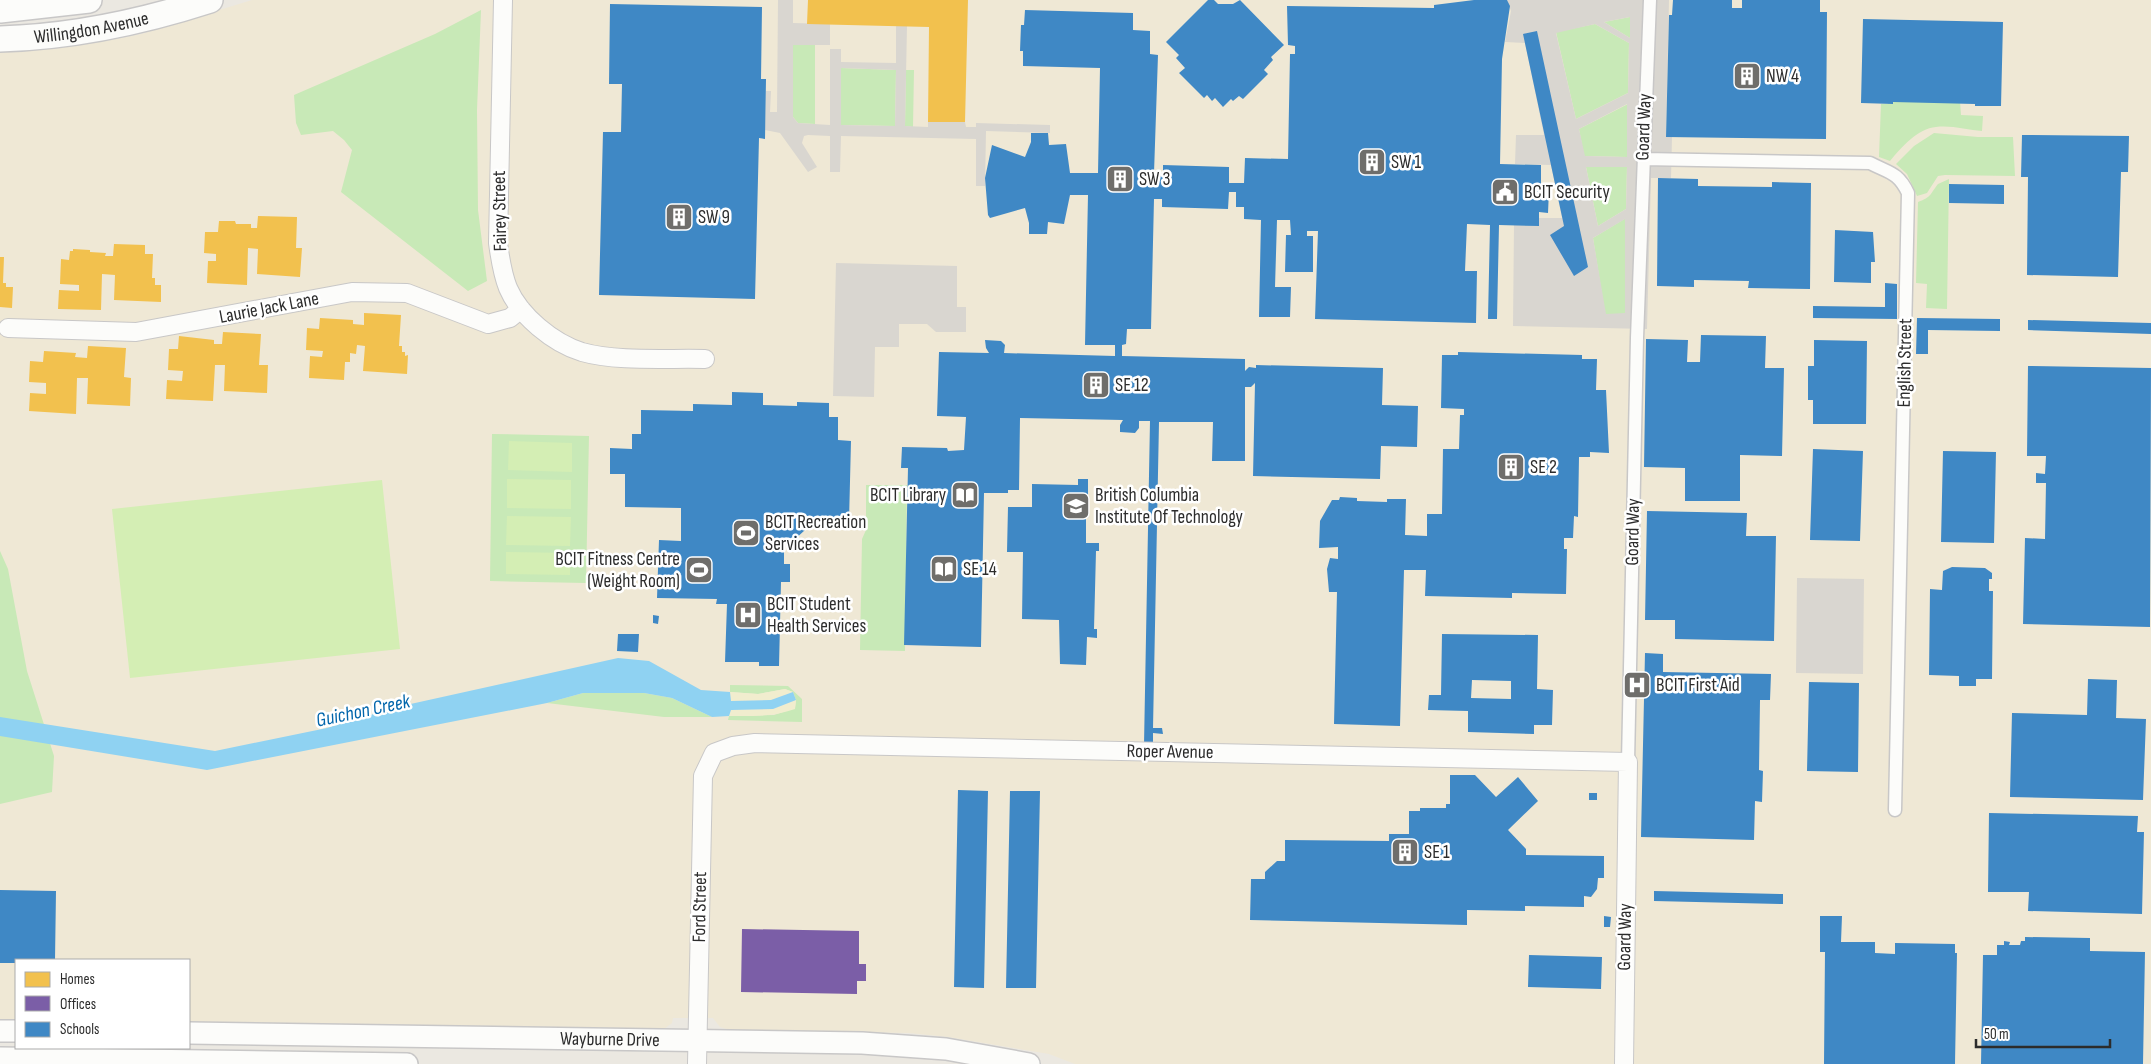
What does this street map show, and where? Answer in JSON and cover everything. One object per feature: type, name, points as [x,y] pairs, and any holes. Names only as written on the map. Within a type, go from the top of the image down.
[{"type":"main road","name":"Willingdon Avenue","points":[[0,10],[89,0]]},
{"type":"main road","name":"Willingdon Avenue","points":[[0,39],[73,32],[127,23],[181,10],[210,0]]},
{"type":"street","name":"Fairey Street","points":[[503,0],[498,242],[502,267],[509,288],[521,309],[546,332],[581,351],[604,356],[705,359]]},
{"type":"street","name":"Goard Way","points":[[1624,1064],[1628,762],[1643,159],[1650,0]]},
{"type":"street","name":"English Street","points":[[1643,159],[1870,162],[1896,175],[1908,193],[1895,810]]},
{"type":"street","name":"Laurie Jack Lane","points":[[8,328],[136,332],[352,292],[407,293],[488,324],[510,318],[521,309]]},
{"type":"street","name":"Roper Avenue","points":[[714,753],[733,746],[755,743],[1628,762]]},
{"type":"street","name":"Ford Street","points":[[697,1064],[703,776],[707,764],[714,753]]},
{"type":"street","points":[[0,1031],[15,1031]]},
{"type":"street","name":"Wayburne Drive","points":[[190,1033],[697,1040],[903,1045],[946,1048],[1029,1064]]},
{"type":"street","points":[[0,1058],[408,1064]]},
{"type":"shaded area","name":"British Columbia Institute Of Technology","points":[[252,0],[2151,0],[2151,1064],[1075,1064],[1049,1054],[948,1037],[909,1033],[730,1030],[720,1027],[713,1018],[673,1018],[672,1023],[664,1029],[190,1023],[190,959],[15,959],[15,1020],[0,1020],[0,52],[24,51],[111,40],[141,34]]},
{"type":"shaded area","points":[[778,0],[793,0],[793,23],[830,24],[830,45],[793,45],[793,117],[798,123],[830,125],[830,49],[841,49],[841,62],[896,63],[896,26],[907,26],[905,126],[928,127],[928,122],[965,122],[966,127],[976,127],[976,123],[1050,125],[1050,133],[986,131],[985,186],[976,186],[976,139],[841,136],[840,172],[830,172],[830,136],[808,135],[804,136],[802,143],[817,167],[808,172],[780,133],[765,130],[766,91],[771,91],[770,112],[777,112]],"holes":[[[841,68],[896,70],[895,126],[841,125]]]},
{"type":"shaded area","points":[[1507,0],[1669,0],[1666,136],[1672,137],[1671,178],[1651,178],[1647,329],[1513,326],[1514,225],[1538,226],[1539,218],[1562,218],[1551,165],[1515,164],[1516,135],[1544,135],[1525,43],[1505,42],[1511,11]],"holes":[[[1630,17],[1630,38],[1604,22]],[[1595,24],[1629,43],[1628,93],[1576,119],[1556,33]],[[1627,104],[1627,157],[1585,156],[1579,129]],[[1586,167],[1627,167],[1626,209],[1598,226]],[[1625,219],[1625,313],[1606,314],[1593,238]]]},
{"type":"shaded area","points":[[836,263],[957,266],[957,307],[966,307],[966,332],[936,332],[927,324],[899,324],[899,347],[875,347],[874,397],[833,396]]},
{"type":"shaded area","points":[[1797,578],[1864,579],[1863,674],[1796,673]]},
{"type":"green space","points":[[481,10],[477,110],[478,210],[487,281],[468,291],[341,192],[352,150],[333,131],[301,135],[296,123],[294,95],[435,34]]},
{"type":"green space","points":[[1630,17],[1630,38],[1604,22]]},
{"type":"green space","points":[[1595,24],[1629,43],[1628,93],[1576,119],[1556,32]]},
{"type":"green space","points":[[793,44],[815,45],[815,124],[798,123],[793,117]]},
{"type":"green space","points":[[841,68],[896,70],[895,126],[841,125]]},
{"type":"green space","points":[[906,70],[914,70],[913,127],[905,126]]},
{"type":"green space","points":[[1887,94],[1960,101],[1961,115],[1983,116],[1982,131],[1948,127],[1929,128],[1910,140],[1890,161],[1879,157],[1881,104],[1888,104]]},
{"type":"green space","points":[[1628,104],[1627,157],[1584,156],[1579,129]]},
{"type":"green space","points":[[1934,133],[1978,137],[2013,137],[2015,176],[1938,176],[1927,193],[1917,196],[1907,174],[1896,164],[1914,146]]},
{"type":"green space","points":[[1627,166],[1626,209],[1598,226],[1586,167]]},
{"type":"green space","points":[[1949,179],[1947,309],[1926,308],[1927,284],[1916,283],[1918,202],[1928,197],[1938,184]]},
{"type":"green space","points":[[1626,218],[1625,314],[1605,314],[1593,238]]},
{"type":"green space","points":[[492,434],[589,436],[586,583],[490,581]]},
{"type":"green space","points":[[509,441],[572,443],[572,472],[508,470]]},
{"type":"green space","points":[[507,479],[571,480],[571,509],[507,508]]},
{"type":"green space","points":[[382,480],[400,649],[130,678],[112,509]]},
{"type":"green space","points":[[866,485],[907,485],[905,651],[860,650],[862,539],[866,530]]},
{"type":"green space","points":[[507,516],[571,517],[570,546],[506,545]]},
{"type":"green space","points":[[0,551],[8,569],[27,671],[54,756],[52,792],[0,804]]},
{"type":"green space","points":[[506,552],[570,553],[570,575],[506,574]]},
{"type":"green space","points":[[730,685],[788,686],[802,699],[802,722],[728,720],[729,716],[774,715],[795,708],[796,700],[793,692],[785,689],[758,694],[730,692]]},
{"type":"green space","points":[[583,693],[644,693],[672,698],[712,717],[664,717],[547,703]]},
{"type":"sand","points":[[785,689],[793,692],[771,700],[731,701],[730,692],[758,694]]},
{"type":"sand","points":[[796,700],[795,709],[787,712],[762,716],[729,716],[731,710],[773,709]]},
{"type":"water","name":"Guichon Creek","points":[[618,658],[649,661],[701,690],[730,692],[731,701],[771,700],[793,692],[796,700],[773,709],[731,710],[729,716],[712,717],[672,698],[644,693],[583,693],[547,703],[207,770],[0,736],[0,717],[215,751],[327,728],[397,707]]},
{"type":"building: Homes","points":[[808,0],[968,0],[965,122],[928,122],[929,27],[807,24]]},
{"type":"building: Homes","points":[[258,216],[297,217],[296,248],[302,248],[300,277],[257,274],[258,249],[248,248],[247,285],[207,283],[208,261],[216,261],[216,254],[204,253],[205,232],[218,232],[219,221],[235,221],[236,224],[251,224],[251,228],[257,228]]},
{"type":"building: Homes","points":[[114,244],[145,245],[145,254],[153,254],[152,278],[155,278],[155,285],[161,285],[161,302],[114,300],[115,275],[102,274],[101,310],[58,309],[59,290],[79,291],[79,285],[60,284],[61,259],[69,260],[70,251],[73,251],[73,249],[90,250],[90,252],[106,253],[105,256],[113,256]]},
{"type":"building: Homes","points":[[0,257],[4,257],[3,283],[6,283],[6,287],[13,287],[12,308],[0,307]]},
{"type":"building: Homes","points":[[364,313],[401,315],[399,346],[402,346],[402,352],[405,352],[405,356],[408,355],[407,374],[363,371],[365,346],[357,345],[356,354],[350,353],[350,362],[345,362],[344,380],[309,378],[310,356],[322,357],[323,351],[306,350],[307,328],[319,329],[320,318],[353,320],[353,324],[364,325]]},
{"type":"building: Homes","points":[[223,332],[261,334],[259,365],[268,365],[267,393],[224,391],[225,365],[215,365],[213,401],[166,399],[167,380],[182,381],[183,371],[168,370],[169,349],[178,349],[179,336],[214,340],[214,344],[222,344]]},
{"type":"building: Homes","points":[[88,346],[126,348],[124,377],[131,378],[130,406],[87,404],[88,378],[77,378],[76,414],[29,411],[30,393],[46,394],[46,383],[29,382],[30,361],[43,362],[44,351],[76,353],[75,357],[87,358]]},
{"type":"building: Offices","points":[[742,929],[859,931],[859,964],[866,964],[866,981],[857,981],[857,994],[741,992]]},
{"type":"building: Schools","points":[[1208,0],[1214,0],[1218,4],[1233,4],[1240,0],[1284,45],[1271,57],[1273,60],[1264,70],[1268,74],[1243,99],[1239,96],[1233,101],[1231,99],[1223,107],[1215,98],[1212,101],[1207,95],[1204,98],[1179,73],[1185,68],[1176,58],[1179,55],[1166,42]]},
{"type":"building: Schools","points":[[1474,0],[1507,0],[1510,6],[1502,59],[1500,164],[1541,165],[1541,190],[1549,190],[1548,213],[1539,212],[1539,226],[1499,225],[1497,319],[1488,319],[1490,225],[1467,224],[1465,271],[1477,271],[1476,323],[1315,319],[1318,231],[1307,231],[1307,236],[1313,236],[1313,272],[1285,272],[1286,235],[1291,235],[1290,220],[1277,220],[1275,287],[1291,287],[1290,317],[1259,317],[1261,220],[1244,219],[1244,207],[1236,207],[1236,192],[1229,192],[1228,209],[1162,207],[1162,199],[1154,199],[1151,329],[1127,329],[1126,344],[1122,345],[1122,356],[1245,359],[1245,371],[1249,367],[1256,368],[1256,365],[1383,368],[1382,405],[1418,406],[1417,447],[1381,446],[1380,479],[1253,476],[1255,383],[1251,387],[1245,387],[1245,461],[1212,461],[1213,422],[1159,422],[1153,728],[1162,728],[1163,734],[1153,733],[1153,745],[1144,745],[1150,421],[1139,421],[1139,428],[1135,433],[1120,432],[1120,425],[1123,420],[1020,418],[1019,490],[1008,490],[1008,493],[984,493],[981,647],[904,645],[908,468],[901,468],[902,447],[947,448],[948,451],[964,450],[966,417],[937,416],[939,352],[989,353],[985,340],[1001,341],[1005,345],[1004,353],[1115,356],[1115,345],[1085,345],[1088,195],[1070,195],[1064,224],[1048,222],[1047,234],[1029,234],[1029,223],[1025,208],[990,218],[988,215],[985,178],[992,145],[1025,157],[1031,142],[1031,133],[1048,133],[1049,145],[1066,144],[1070,173],[1098,173],[1100,68],[1023,66],[1023,51],[1020,51],[1021,25],[1024,25],[1025,10],[1133,13],[1133,30],[1150,31],[1150,54],[1158,55],[1154,173],[1163,173],[1163,165],[1229,167],[1229,183],[1244,183],[1245,158],[1288,159],[1290,54],[1295,54],[1295,46],[1288,45],[1287,6],[1434,8],[1434,5]]},
{"type":"building: Schools","name":"NW 4","points":[[1673,0],[1732,0],[1732,8],[1742,8],[1742,0],[1820,0],[1820,12],[1827,12],[1826,139],[1666,137],[1669,15],[1672,15]]},
{"type":"building: Schools","name":"SW 9","points":[[610,4],[762,7],[761,79],[766,79],[765,139],[759,138],[755,299],[599,295],[603,132],[621,132],[622,84],[609,84]]},
{"type":"building: Schools","points":[[1863,19],[2003,22],[2001,106],[1893,102],[1893,104],[1861,103]]},
{"type":"building: Schools","points":[[1537,31],[1588,267],[1574,276],[1550,235],[1564,226],[1523,34]]},
{"type":"building: Schools","points":[[2022,135],[2129,136],[2128,172],[2121,172],[2118,277],[2027,275],[2028,177],[2021,177]]},
{"type":"building: Schools","points":[[1658,178],[1698,179],[1698,186],[1772,187],[1772,182],[1811,183],[1810,289],[1748,288],[1749,281],[1694,280],[1694,287],[1657,286]]},
{"type":"building: Schools","points":[[1949,184],[2004,185],[2004,204],[1949,203]]},
{"type":"building: Schools","points":[[1835,230],[1873,232],[1875,262],[1871,262],[1871,283],[1834,282]]},
{"type":"building: Schools","points":[[1885,283],[1897,284],[1897,319],[1813,318],[1813,306],[1885,307]]},
{"type":"building: Schools","points":[[1917,318],[2000,319],[2000,331],[1928,330],[1928,354],[1916,354]]},
{"type":"building: Schools","points":[[2028,320],[2151,323],[2151,334],[2028,330]]},
{"type":"building: Schools","points":[[1701,335],[1766,336],[1765,368],[1784,368],[1782,456],[1740,455],[1740,501],[1685,501],[1685,468],[1644,467],[1646,339],[1688,340],[1687,362],[1700,362]]},
{"type":"building: Schools","points":[[1814,340],[1867,341],[1866,424],[1813,424],[1813,400],[1808,400],[1808,366],[1814,366]]},
{"type":"building: Schools","name":"SE 2","points":[[1458,352],[1582,355],[1582,359],[1597,359],[1596,390],[1606,390],[1609,453],[1590,452],[1590,457],[1579,457],[1578,517],[1574,516],[1573,538],[1564,538],[1564,549],[1567,549],[1566,594],[1512,593],[1512,598],[1425,596],[1426,570],[1404,570],[1400,726],[1334,724],[1337,592],[1329,592],[1327,569],[1330,558],[1338,559],[1338,547],[1319,548],[1320,521],[1332,500],[1339,500],[1340,497],[1357,498],[1357,501],[1387,502],[1387,499],[1406,499],[1405,535],[1427,536],[1427,514],[1442,514],[1443,449],[1459,449],[1460,415],[1464,415],[1464,409],[1441,408],[1442,355],[1458,355]]},
{"type":"building: Schools","points":[[2028,366],[2151,368],[2150,627],[2023,624],[2025,538],[2045,539],[2046,483],[2036,483],[2036,473],[2045,474],[2046,456],[2027,456]]},
{"type":"building: Schools","points":[[732,392],[763,393],[763,405],[797,406],[797,402],[829,403],[829,417],[838,417],[838,440],[851,441],[849,522],[815,521],[794,540],[784,539],[784,564],[790,564],[790,582],[781,582],[779,666],[759,666],[759,662],[725,662],[727,604],[716,604],[717,599],[657,598],[659,540],[681,541],[681,508],[625,507],[625,474],[610,474],[610,448],[632,449],[632,434],[641,434],[641,410],[693,411],[693,404],[732,405]]},
{"type":"building: Schools","points":[[1813,449],[1863,451],[1860,541],[1810,540]]},
{"type":"building: Schools","points":[[1943,451],[1996,452],[1994,543],[1941,542]]},
{"type":"building: Schools","points":[[1078,479],[1088,479],[1086,543],[1099,543],[1099,551],[1096,551],[1094,629],[1097,629],[1097,638],[1087,637],[1086,665],[1060,664],[1059,620],[1022,619],[1023,552],[1007,552],[1008,507],[1032,507],[1032,484],[1078,485]]},
{"type":"building: Schools","points":[[1647,511],[1747,513],[1746,536],[1776,536],[1774,641],[1675,639],[1675,620],[1645,620]]},
{"type":"building: Schools","points":[[1952,567],[1985,568],[1992,573],[1992,579],[1989,579],[1989,591],[1993,591],[1992,679],[1976,679],[1976,686],[1959,686],[1959,676],[1929,675],[1930,589],[1942,590],[1943,571]]},
{"type":"building: Schools","points":[[653,615],[659,616],[658,624],[653,623]]},
{"type":"building: Schools","points":[[618,634],[639,634],[638,652],[617,651]]},
{"type":"building: Schools","points":[[1442,634],[1538,635],[1537,689],[1553,690],[1552,725],[1534,725],[1534,734],[1468,732],[1468,711],[1428,710],[1429,695],[1441,695]],"holes":[[[1472,680],[1511,681],[1511,699],[1471,698]]]},
{"type":"building: Schools","points":[[1645,653],[1663,654],[1663,672],[1771,674],[1770,700],[1760,700],[1759,770],[1763,771],[1762,802],[1755,801],[1754,840],[1641,837]]},
{"type":"building: Schools","points":[[2088,679],[2117,680],[2116,718],[2146,719],[2143,800],[2010,797],[2012,713],[2087,715]]},
{"type":"building: Schools","points":[[1809,682],[1859,683],[1858,772],[1807,771]]},
{"type":"building: Schools","name":"SE 1","points":[[1450,775],[1475,775],[1496,797],[1518,777],[1538,801],[1508,830],[1526,849],[1526,855],[1604,856],[1604,878],[1598,878],[1597,889],[1591,897],[1584,896],[1584,907],[1525,906],[1525,911],[1467,910],[1467,925],[1250,920],[1251,879],[1265,879],[1265,872],[1277,861],[1285,861],[1285,840],[1389,841],[1389,834],[1409,834],[1409,811],[1420,811],[1420,808],[1446,808],[1446,804],[1450,804]]},
{"type":"building: Schools","points":[[958,790],[988,791],[984,988],[954,987]]},
{"type":"building: Schools","points":[[1010,791],[1040,791],[1036,988],[1006,988]]},
{"type":"building: Schools","points":[[1589,793],[1597,793],[1597,800],[1589,800]]},
{"type":"building: Schools","points":[[1989,813],[2138,816],[2137,832],[2144,832],[2142,914],[2028,911],[2029,892],[1988,892]]},
{"type":"building: Schools","points":[[0,890],[56,891],[55,959],[15,959],[15,963],[0,963]]},
{"type":"building: Schools","points":[[1654,891],[1783,894],[1783,904],[1654,901]]},
{"type":"building: Schools","points":[[1604,916],[1611,917],[1610,927],[1604,927]]},
{"type":"building: Schools","points":[[1820,916],[1842,916],[1841,942],[1875,942],[1875,953],[1895,954],[1895,943],[1955,944],[1955,953],[1957,953],[1955,1064],[1824,1064],[1825,952],[1820,952]]},
{"type":"building: Schools","points":[[2025,937],[2090,938],[2090,951],[2145,952],[2143,1064],[1981,1064],[1983,955],[1997,955],[1997,945],[2004,945],[2004,941],[2010,942],[2009,945],[2020,945],[2021,941],[2025,941]]},
{"type":"building: Schools","points":[[1529,955],[1602,957],[1601,989],[1528,987]]},
{"type":"place","name":"NW 4","points":[[1747,76]]},
{"type":"place","name":"SW 1","points":[[1372,162]]},
{"type":"place","name":"SW 3","points":[[1120,179]]},
{"type":"place","name":"BCIT Security","points":[[1505,192]]},
{"type":"place","name":"SW 9","points":[[679,217]]},
{"type":"place","name":"SE 12","points":[[1096,385]]},
{"type":"place","name":"SE 2","points":[[1511,467]]},
{"type":"place","name":"BCIT Library","points":[[965,495]]},
{"type":"place","name":"British Columbia Institute Of Technology","points":[[1076,506]]},
{"type":"place","name":"BCIT Recreation Services","points":[[746,533]]},
{"type":"place","name":"SE 14","points":[[944,569]]},
{"type":"place","name":"BCIT Fitness Centre (Weight Room)","points":[[699,570]]},
{"type":"place","name":"BCIT Student Health Services","points":[[748,615]]},
{"type":"place","name":"BCIT First Aid","points":[[1637,685]]},
{"type":"place","name":"SE 1","points":[[1405,852]]}]
